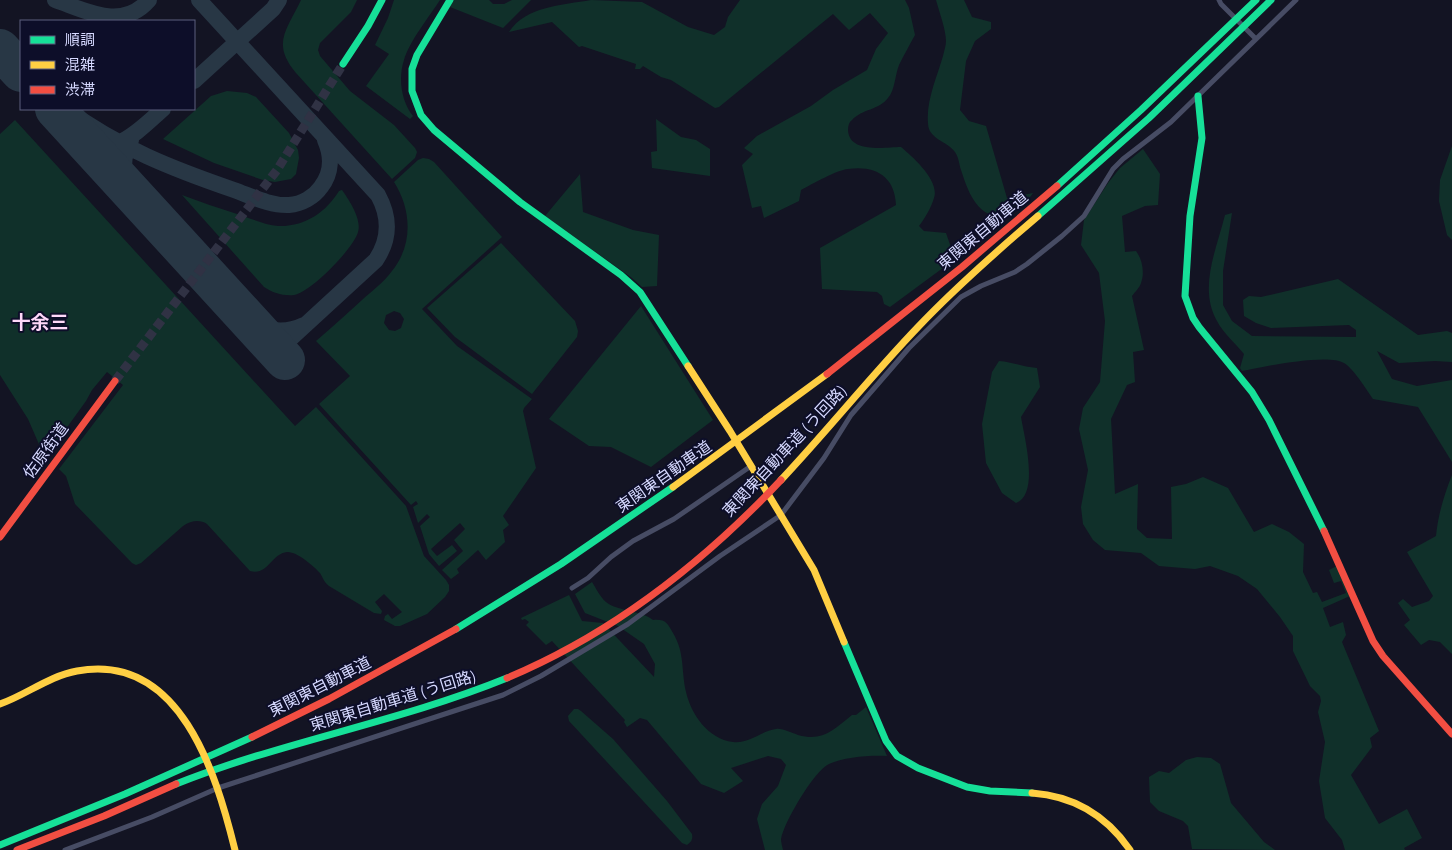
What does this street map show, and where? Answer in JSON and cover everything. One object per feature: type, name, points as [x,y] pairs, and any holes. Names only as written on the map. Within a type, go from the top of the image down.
[{"type":"main road","points":[[344,64],[382,0]]},
{"type":"main road","points":[[450,0],[416,55],[412,69],[412,91],[421,115],[434,130],[520,202],[621,275],[640,292],[730,431],[820,582],[886,741],[894,753],[916,767],[962,786],[980,790],[1051,795],[1076,803],[1104,820],[1130,850]]},
{"type":"main road","name":"東関東自動車道","points":[[0,845],[118,798],[204,760],[325,701],[477,616],[601,537],[715,458],[887,329],[963,267],[1105,144],[1256,0]]},
{"type":"main road","name":"東関東自動車道","points":[[970,274],[1098,164],[1231,40],[1271,0]]},
{"type":"main road","points":[[1198,96],[1202,138],[1190,216],[1185,296],[1193,318],[1252,392],[1269,420],[1320,522],[1373,641],[1383,656],[1452,734]]},
{"type":"main road","name":"東関東自動車道 (う回路)","points":[[17,850],[182,782],[242,761],[422,710],[468,694],[512,676],[593,634],[638,604],[686,568],[732,528],[778,483],[913,331],[970,274]]},
{"type":"main road","name":"佐原街道","points":[[0,537],[115,381]]},
{"type":"main road","points":[[0,704],[12,700],[58,675],[84,670],[110,671],[128,675],[145,682],[168,698],[184,718],[224,804],[235,850]]},
{"type":"street","points":[[1219,0],[1227,11],[1254,38]]},
{"type":"street","points":[[65,850],[217,787],[503,695],[541,676],[628,624],[780,513],[824,458],[851,415],[909,348],[962,298],[981,286],[1015,272],[1062,236],[1084,216],[1113,170],[1123,159],[1171,122],[1254,38],[1296,0]]},
{"type":"street","points":[[572,588],[588,578],[633,541],[674,518],[751,466]]},
{"type":"green space","points":[[301,0],[357,0],[351,12],[320,43],[318,50],[320,56],[350,91],[394,125],[415,148],[417,152],[415,158],[392,179],[288,62],[284,53],[284,36]]},
{"type":"green space","points":[[394,0],[440,0],[410,45],[402,67],[401,82],[403,96],[413,116],[410,119],[366,86],[389,54],[375,45]]},
{"type":"green space","points":[[454,0],[489,0],[493,4],[504,4],[512,0],[531,0],[503,28],[450,7]]},
{"type":"green space","points":[[591,0],[642,2],[688,27],[714,35],[725,27],[728,17],[740,0],[905,0],[909,8],[915,35],[899,65],[892,91],[884,102],[856,116],[849,124],[848,130],[850,138],[861,146],[869,148],[901,147],[924,170],[935,191],[926,216],[919,226],[924,231],[946,233],[955,259],[890,307],[884,304],[882,296],[877,292],[822,289],[820,248],[896,205],[895,195],[888,180],[875,171],[858,168],[838,172],[801,190],[799,201],[764,218],[761,206],[752,208],[742,165],[753,154],[744,148],[757,136],[811,106],[833,90],[867,70],[876,49],[888,33],[870,13],[849,30],[833,14],[719,107],[715,108],[671,80],[661,77],[643,66],[640,69],[635,69],[636,64],[582,46],[579,47],[552,22],[509,32],[516,23],[535,12],[557,5]]},
{"type":"green space","points":[[936,0],[964,0],[972,17],[991,22],[991,29],[975,41],[966,61],[960,110],[969,121],[986,126],[1007,198],[1033,193],[1020,207],[1008,215],[995,216],[980,208],[971,195],[955,152],[934,136],[929,128],[930,98],[946,43],[944,26]]},
{"type":"green space","points":[[227,91],[247,93],[256,97],[289,133],[298,150],[299,158],[296,174],[291,179],[275,182],[263,180],[214,163],[163,139],[211,96]]},
{"type":"green space","points":[[656,119],[681,137],[696,140],[710,149],[710,176],[652,168],[651,152],[657,151]]},
{"type":"green space","points":[[15,120],[295,426],[316,407],[406,506],[424,556],[449,585],[449,591],[445,597],[427,614],[400,626],[395,626],[384,620],[385,616],[388,614],[392,619],[402,612],[384,594],[375,602],[382,611],[381,614],[374,613],[329,586],[314,567],[300,556],[291,552],[277,557],[261,570],[256,572],[250,571],[207,524],[198,521],[183,526],[141,563],[136,565],[75,504],[66,476],[59,469],[123,385],[107,372],[92,390],[45,458],[28,419],[0,375],[0,134]]},
{"type":"green space","points":[[1452,146],[1452,240],[1447,235],[1439,201],[1440,180]]},
{"type":"green space","points":[[1143,149],[1160,174],[1158,205],[1145,206],[1122,216],[1125,252],[1136,251],[1142,266],[1141,283],[1132,296],[1144,350],[1133,352],[1135,382],[1127,385],[1111,419],[1115,494],[1138,484],[1137,529],[1147,538],[1172,539],[1171,487],[1186,484],[1203,477],[1228,488],[1254,532],[1272,524],[1289,532],[1304,544],[1303,572],[1313,593],[1317,592],[1322,602],[1346,593],[1341,581],[1334,583],[1329,570],[1337,566],[1350,596],[1323,608],[1330,627],[1343,622],[1346,635],[1342,642],[1379,731],[1370,738],[1372,747],[1351,775],[1379,824],[1407,809],[1422,838],[1404,848],[1405,850],[1345,850],[1342,840],[1325,818],[1319,781],[1325,742],[1318,712],[1321,701],[1320,696],[1310,686],[1293,651],[1293,636],[1257,589],[1238,576],[1210,566],[1195,569],[1159,566],[1141,553],[1105,550],[1093,540],[1083,524],[1081,507],[1088,470],[1079,429],[1083,408],[1100,382],[1105,321],[1099,273],[1081,245],[1084,220],[1120,168]]},
{"type":"green space","points":[[423,158],[434,162],[502,237],[422,309],[457,346],[532,399],[523,411],[536,468],[503,516],[509,525],[503,530],[505,542],[486,560],[478,550],[457,569],[459,573],[451,579],[442,570],[463,551],[454,540],[465,529],[460,523],[431,549],[437,556],[452,545],[457,551],[439,566],[429,554],[420,526],[430,517],[427,514],[418,523],[413,507],[418,504],[416,501],[411,505],[319,404],[350,376],[316,341],[382,283],[399,261],[407,239],[408,227],[404,204],[394,182],[418,160]],"holes":[[[394,311],[400,313],[404,319],[401,328],[395,331],[389,330],[384,323],[386,315]]]},
{"type":"green space","points":[[580,174],[583,212],[633,230],[659,235],[657,286],[642,287],[545,216]]},
{"type":"green space","points":[[342,190],[358,221],[359,227],[355,239],[330,269],[310,287],[294,295],[278,294],[264,287],[182,195],[263,223],[288,226],[314,217]]},
{"type":"green space","points":[[1232,213],[1223,271],[1223,305],[1232,321],[1252,336],[1356,337],[1356,330],[1349,325],[1271,328],[1256,323],[1244,316],[1243,300],[1249,296],[1261,297],[1338,279],[1418,335],[1447,331],[1452,333],[1452,362],[1399,363],[1377,351],[1392,379],[1417,386],[1452,380],[1452,462],[1418,407],[1373,399],[1356,374],[1344,363],[1336,360],[1310,360],[1242,371],[1240,368],[1244,354],[1217,321],[1209,295],[1211,268],[1225,215]]},
{"type":"green space","points":[[501,243],[575,321],[578,331],[577,337],[532,394],[455,337],[427,308]]},
{"type":"green space","points":[[641,306],[713,420],[651,467],[611,447],[589,446],[549,419]]},
{"type":"green space","points":[[999,361],[1037,368],[1040,387],[1021,417],[1029,464],[1029,477],[1023,498],[1016,503],[1002,493],[986,463],[982,424],[992,372]]},
{"type":"green space","points":[[1452,475],[1452,654],[1440,642],[1429,640],[1421,645],[1404,625],[1410,620],[1398,603],[1403,599],[1412,607],[1429,601],[1433,596],[1407,552],[1436,536],[1438,520]]},
{"type":"green space","points":[[592,582],[602,598],[610,605],[649,617],[653,620],[663,621],[667,624],[677,640],[688,700],[696,717],[708,731],[716,736],[724,740],[739,742],[778,729],[807,737],[821,736],[866,707],[887,756],[849,758],[829,764],[808,786],[788,821],[781,839],[783,850],[765,850],[757,819],[762,804],[778,786],[786,765],[781,759],[768,756],[731,768],[743,781],[724,793],[701,784],[647,720],[640,718],[627,727],[624,722],[625,720],[552,641],[546,645],[526,625],[529,622],[525,619],[522,620],[521,618],[569,595],[582,621],[603,623],[654,677],[655,664],[644,644],[618,626],[585,613],[575,594]]},
{"type":"green space","points":[[574,709],[581,711],[613,739],[667,801],[692,834],[691,842],[687,845],[682,843],[569,721],[568,716]]},
{"type":"green space","points":[[1197,757],[1211,758],[1220,764],[1231,803],[1264,842],[1275,850],[1192,849],[1188,826],[1183,821],[1159,811],[1150,802],[1149,777],[1159,771],[1169,773],[1186,760]]},
{"type":"taxiway","points":[[55,0],[92,13],[116,17],[127,15],[139,9],[149,0]]},
{"type":"taxiway","points":[[199,0],[378,195],[385,211],[386,236],[381,252],[376,260],[277,351]]},
{"type":"taxiway","points":[[195,80],[273,9],[279,0]]},
{"type":"taxiway","points":[[11,61],[20,71]]},
{"type":"taxiway","points":[[56,110],[79,135],[91,143],[102,146],[124,140],[162,110]]},
{"type":"taxiway","points":[[67,110],[106,135],[147,156],[254,198],[282,205],[294,204],[307,199],[315,194],[325,182],[330,164],[325,140]]},
{"type":"taxiway","points":[[130,190],[124,165],[126,152],[131,140]]},
{"type":"taxiway","points":[[248,320],[261,327],[275,330],[290,330],[304,325]]},
{"type":"runway","points":[[0,49],[20,71]]},
{"type":"runway","points":[[56,110],[285,360]]},
{"type":"tunnel","points":[[115,381],[277,170],[343,64]]},
{"type":"traffic: fast","points":[[343,64],[368,26],[382,0]]},
{"type":"traffic: fast","points":[[450,0],[417,55],[412,69],[412,91],[421,115],[434,130],[520,202],[621,275],[640,292],[688,366]]},
{"type":"traffic: fast","points":[[1057,186],[1141,110],[1256,0]]},
{"type":"traffic: fast","points":[[1038,216],[1149,118],[1271,0]]},
{"type":"traffic: fast","points":[[1198,96],[1202,138],[1190,216],[1185,296],[1193,318],[1199,327],[1252,392],[1269,420],[1324,531]]},
{"type":"traffic: fast","points":[[456,629],[561,564],[673,487]]},
{"type":"traffic: fast","points":[[844,642],[886,741],[897,756],[918,768],[967,787],[990,791],[1032,793]]},
{"type":"traffic: fast","points":[[176,784],[258,755],[425,707],[507,678]]},
{"type":"traffic: fast","points":[[0,845],[125,794],[252,737]]},
{"type":"traffic: slow","points":[[781,480],[932,312],[1038,216]]},
{"type":"traffic: slow","points":[[688,366],[730,431],[814,570],[844,642]]},
{"type":"traffic: slow","points":[[673,487],[827,374]]},
{"type":"traffic: slow","points":[[0,704],[47,681],[77,671],[113,670],[142,680],[167,699],[188,724],[204,755],[217,787],[235,850]]},
{"type":"traffic: slow","points":[[1032,793],[1062,798],[1088,809],[1100,817],[1130,850]]},
{"type":"traffic: jam","points":[[827,374],[962,267],[1057,186]]},
{"type":"traffic: jam","points":[[0,537],[115,381]]},
{"type":"traffic: jam","points":[[507,678],[546,660],[620,618],[688,567],[781,480]]},
{"type":"traffic: jam","points":[[1324,531],[1373,641],[1383,656],[1452,734]]},
{"type":"traffic: jam","points":[[252,737],[329,699],[456,629]]},
{"type":"traffic: jam","points":[[17,850],[104,816],[176,784]]},
{"type":"district","name":"十余三","points":[[40,323]]}]
